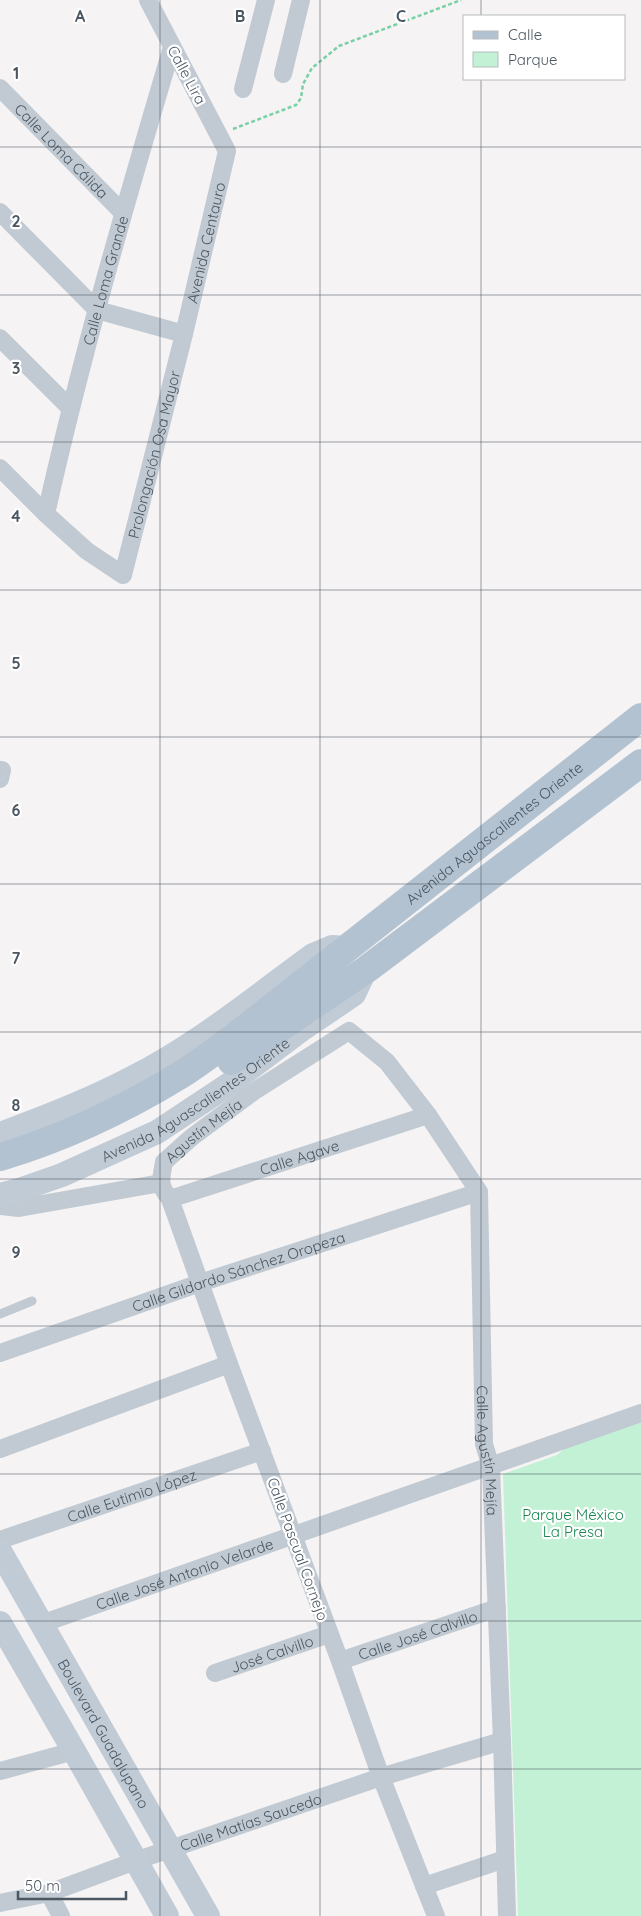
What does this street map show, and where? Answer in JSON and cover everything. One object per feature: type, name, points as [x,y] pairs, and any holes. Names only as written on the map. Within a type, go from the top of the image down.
[{"type":"main road","name":"Avenida Aguascalientes Oriente","points":[[0,1157],[70,1132],[124,1107],[182,1074],[238,1034],[641,717]]},
{"type":"main road","name":"Avenida Aguascalientes Oriente","points":[[0,1174],[76,1148],[129,1124],[183,1094],[367,969],[641,763]]},
{"type":"main road","points":[[0,1134],[74,1106],[131,1079],[204,1034],[313,955],[332,947],[347,948]]},
{"type":"main road","name":"Avenida Aguascalientes Oriente","points":[[0,1195],[62,1174],[157,1132],[228,1085],[304,1028],[354,994],[367,969]]},
{"type":"main road","name":"Boulevard Guadalupano","points":[[0,1552],[208,1916]]},
{"type":"main road","points":[[3,1634],[74,1751],[167,1916]]},
{"type":"street","name":"Calle Lira","points":[[148,0],[227,150]]},
{"type":"street","points":[[243,90],[266,0]]},
{"type":"street","points":[[283,74],[301,0]]},
{"type":"street","name":"Calle Loma Grande","points":[[46,514],[70,408],[123,213],[172,47]]},
{"type":"street","name":"Calle Loma Cálida","points":[[0,88],[123,213]]},
{"type":"street","name":"Avenida Centauro","points":[[184,334],[227,150]]},
{"type":"street","points":[[0,212],[97,310],[184,334]]},
{"type":"street","name":"Prolongación Osa Mayor","points":[[46,514],[87,551],[122,575],[184,334]]},
{"type":"street","points":[[0,338],[70,408]]},
{"type":"street","points":[[0,468],[46,514]]},
{"type":"street","name":"Agustín Mejía","points":[[0,1206],[19,1208],[161,1183],[164,1162],[192,1137],[253,1092],[349,1031],[387,1062],[428,1115]]},
{"type":"street","points":[[428,1115],[479,1192]]},
{"type":"street","name":"Calle Agave","points":[[170,1198],[428,1115]]},
{"type":"street","name":"Calle Pascual Cornejo","points":[[161,1183],[163,1190],[170,1198],[381,1777],[436,1916]]},
{"type":"street","name":"Calle Gildardo Sánchez Oropeza","points":[[0,1353],[200,1283],[479,1192]]},
{"type":"street","name":"Calle Agustín Mejía","points":[[479,1192],[484,1444],[490,1467],[497,1608],[507,1916]]},
{"type":"street","points":[[0,1449],[229,1364]]},
{"type":"street","name":"Calle José Antonio Velarde","points":[[41,1624],[641,1413]]},
{"type":"street","name":"Calle Eutimio López","points":[[0,1540],[262,1451]]},
{"type":"street","name":"Calle José Calvillo","points":[[340,1661],[497,1608]]},
{"type":"street","name":"José Calvillo","points":[[215,1673],[329,1634]]},
{"type":"street","name":"Calle Matías Saucedo","points":[[0,1903],[49,1893],[135,1861],[381,1777],[502,1742]]},
{"type":"street","points":[[0,1771],[74,1751]]},
{"type":"street","points":[[424,1886],[505,1859]]},
{"type":"street","points":[[49,1893],[61,1916]]},
{"type":"street","points":[[0,1907],[4,1916]]},
{"type":"lane","points":[[0,1314],[32,1301]]},
{"type":"path","points":[[218,134],[296,105],[301,98],[304,84],[312,68],[339,46],[461,0]]},
{"type":"green space","name":"Parque México La Presa","points":[[641,1419],[641,1916],[518,1916],[503,1474],[557,1455],[570,1444]]}]
